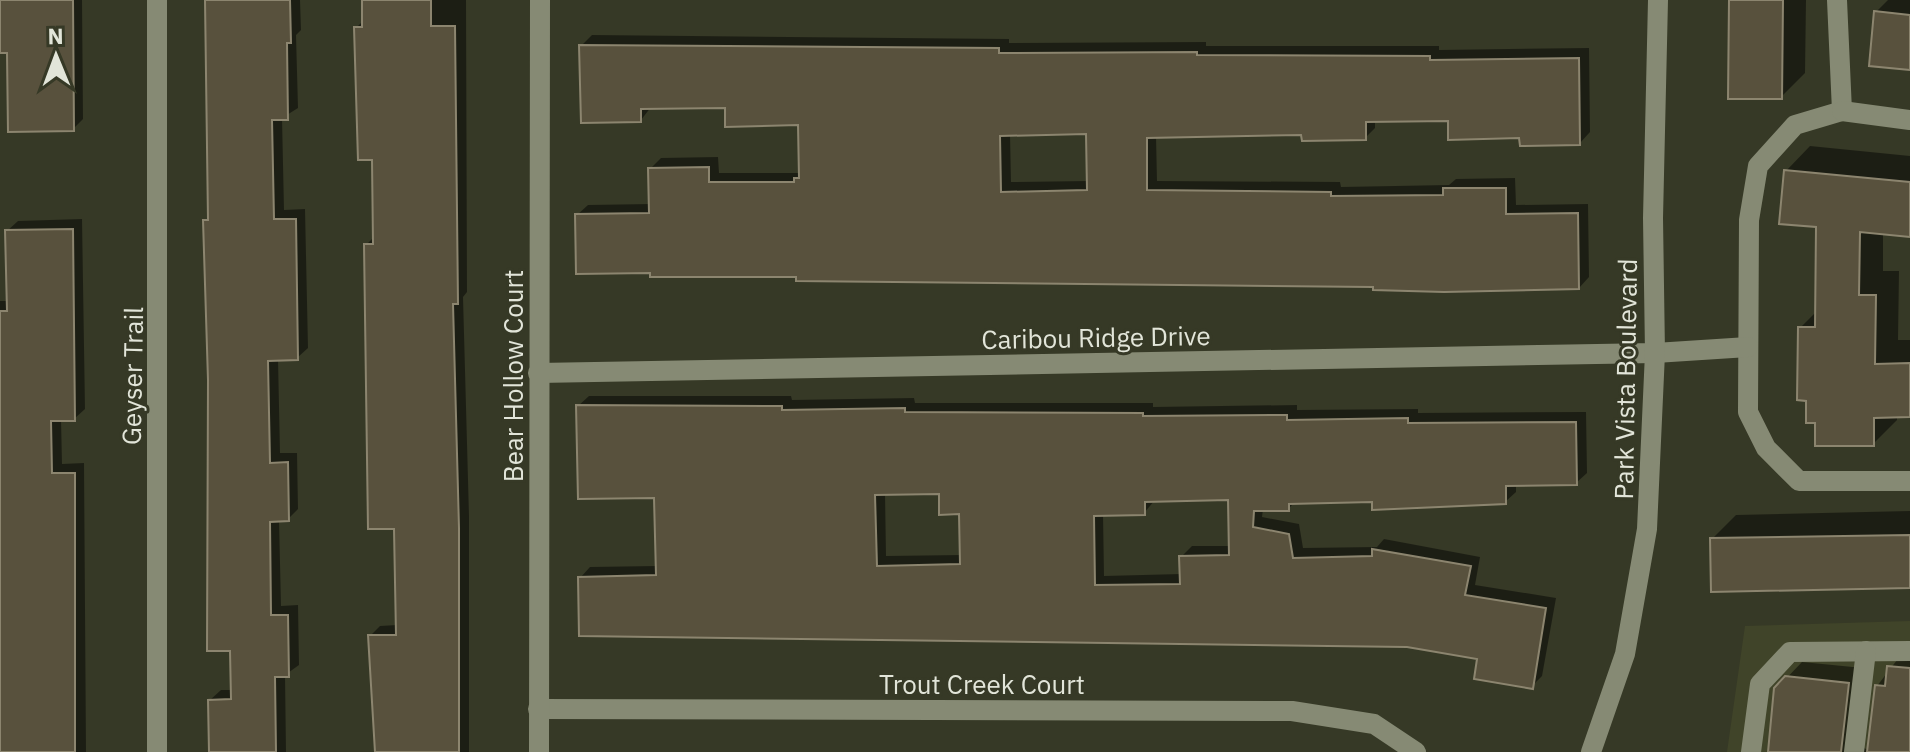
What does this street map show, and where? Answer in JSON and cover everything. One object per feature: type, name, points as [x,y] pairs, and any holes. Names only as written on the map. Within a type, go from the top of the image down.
[{"type":"street","name":"Geyser Trail","points":[[157,0],[157,752]]},
{"type":"street","name":"Bear Hollow Court","points":[[539,752],[540,0]]},
{"type":"street","name":"Park Vista Boulevard","points":[[1591,752],[1625,654],[1647,529],[1655,353],[1653,218],[1658,0]]},
{"type":"street","points":[[1837,0],[1842,111]]},
{"type":"street","points":[[1910,120],[1842,111],[1795,125],[1758,166],[1749,220],[1748,347],[1748,412],[1766,448],[1799,481],[1910,481]]},
{"type":"street","name":"Caribou Ridge Drive","points":[[538,373],[1655,353],[1748,347]]},
{"type":"street","points":[[1854,752],[1866,651]]},
{"type":"street","points":[[1751,752],[1760,684],[1790,652],[1910,651]]},
{"type":"street","name":"Trout Creek Court","points":[[538,709],[1292,711],[1374,724],[1416,752]]},
{"type":"shaded area","points":[[1910,621],[1910,752],[1727,752],[1745,626]]},
{"type":"building","points":[[0,0],[73,0],[74,131],[8,132],[7,53],[0,53]]},
{"type":"building","points":[[205,0],[290,0],[288,120],[272,120],[274,219],[296,219],[298,360],[268,361],[270,463],[288,462],[289,521],[270,522],[271,615],[288,615],[289,677],[275,677],[276,752],[209,752],[208,700],[231,699],[230,651],[207,651],[208,380],[203,220],[208,220]]},
{"type":"building","points":[[362,0],[431,0],[431,26],[455,26],[458,304],[453,304],[459,528],[459,752],[375,752],[368,635],[396,635],[394,529],[368,529],[364,244],[373,244],[372,160],[358,160],[354,27],[362,27]]},
{"type":"building","points":[[1729,0],[1783,0],[1782,99],[1728,99]]},
{"type":"building","points":[[1874,11],[1910,15],[1910,70],[1869,66]]},
{"type":"building","points":[[579,45],[999,48],[999,53],[1197,52],[1197,55],[1430,56],[1430,60],[1579,58],[1580,145],[1520,146],[1519,138],[1448,140],[1448,121],[1366,122],[1366,140],[1302,141],[1301,135],[1147,138],[1147,190],[1331,192],[1331,196],[1443,195],[1443,188],[1506,188],[1506,214],[1578,213],[1579,289],[1444,292],[1373,290],[1373,287],[796,281],[796,277],[576,274],[575,214],[649,213],[648,168],[709,167],[709,182],[794,182],[794,178],[799,178],[798,125],[725,127],[725,108],[641,109],[641,122],[581,123]],"holes":[[[1086,134],[1087,190],[1001,192],[1000,136]]]},
{"type":"building","points":[[1784,170],[1910,182],[1910,237],[1860,232],[1859,295],[1876,295],[1875,364],[1910,363],[1910,417],[1874,418],[1874,446],[1815,446],[1815,423],[1806,423],[1806,401],[1797,400],[1798,327],[1815,327],[1816,227],[1779,224]]},
{"type":"building","points":[[73,229],[75,421],[51,421],[52,473],[75,473],[75,752],[0,752],[0,311],[7,311],[5,230]]},
{"type":"building","points":[[576,405],[782,406],[782,410],[905,408],[905,412],[1143,413],[1143,416],[1287,415],[1287,420],[1408,418],[1408,423],[1576,422],[1577,485],[1506,486],[1506,504],[1372,510],[1372,502],[1289,504],[1289,511],[1254,511],[1253,527],[1289,534],[1293,558],[1372,556],[1372,549],[1471,566],[1465,595],[1546,608],[1533,689],[1474,679],[1477,659],[1407,647],[579,636],[578,577],[656,575],[654,498],[578,499]],"holes":[[[939,494],[939,515],[959,514],[960,564],[877,566],[875,495]],[[1228,500],[1229,555],[1179,556],[1180,584],[1095,585],[1094,516],[1145,515],[1145,502]]]},
{"type":"building","points":[[1910,535],[1910,588],[1711,592],[1710,538]]},
{"type":"building","points":[[1887,666],[1910,668],[1910,752],[1867,752],[1875,685],[1885,686]]},
{"type":"building","points":[[1785,676],[1849,683],[1841,752],[1768,752],[1774,688]]}]
